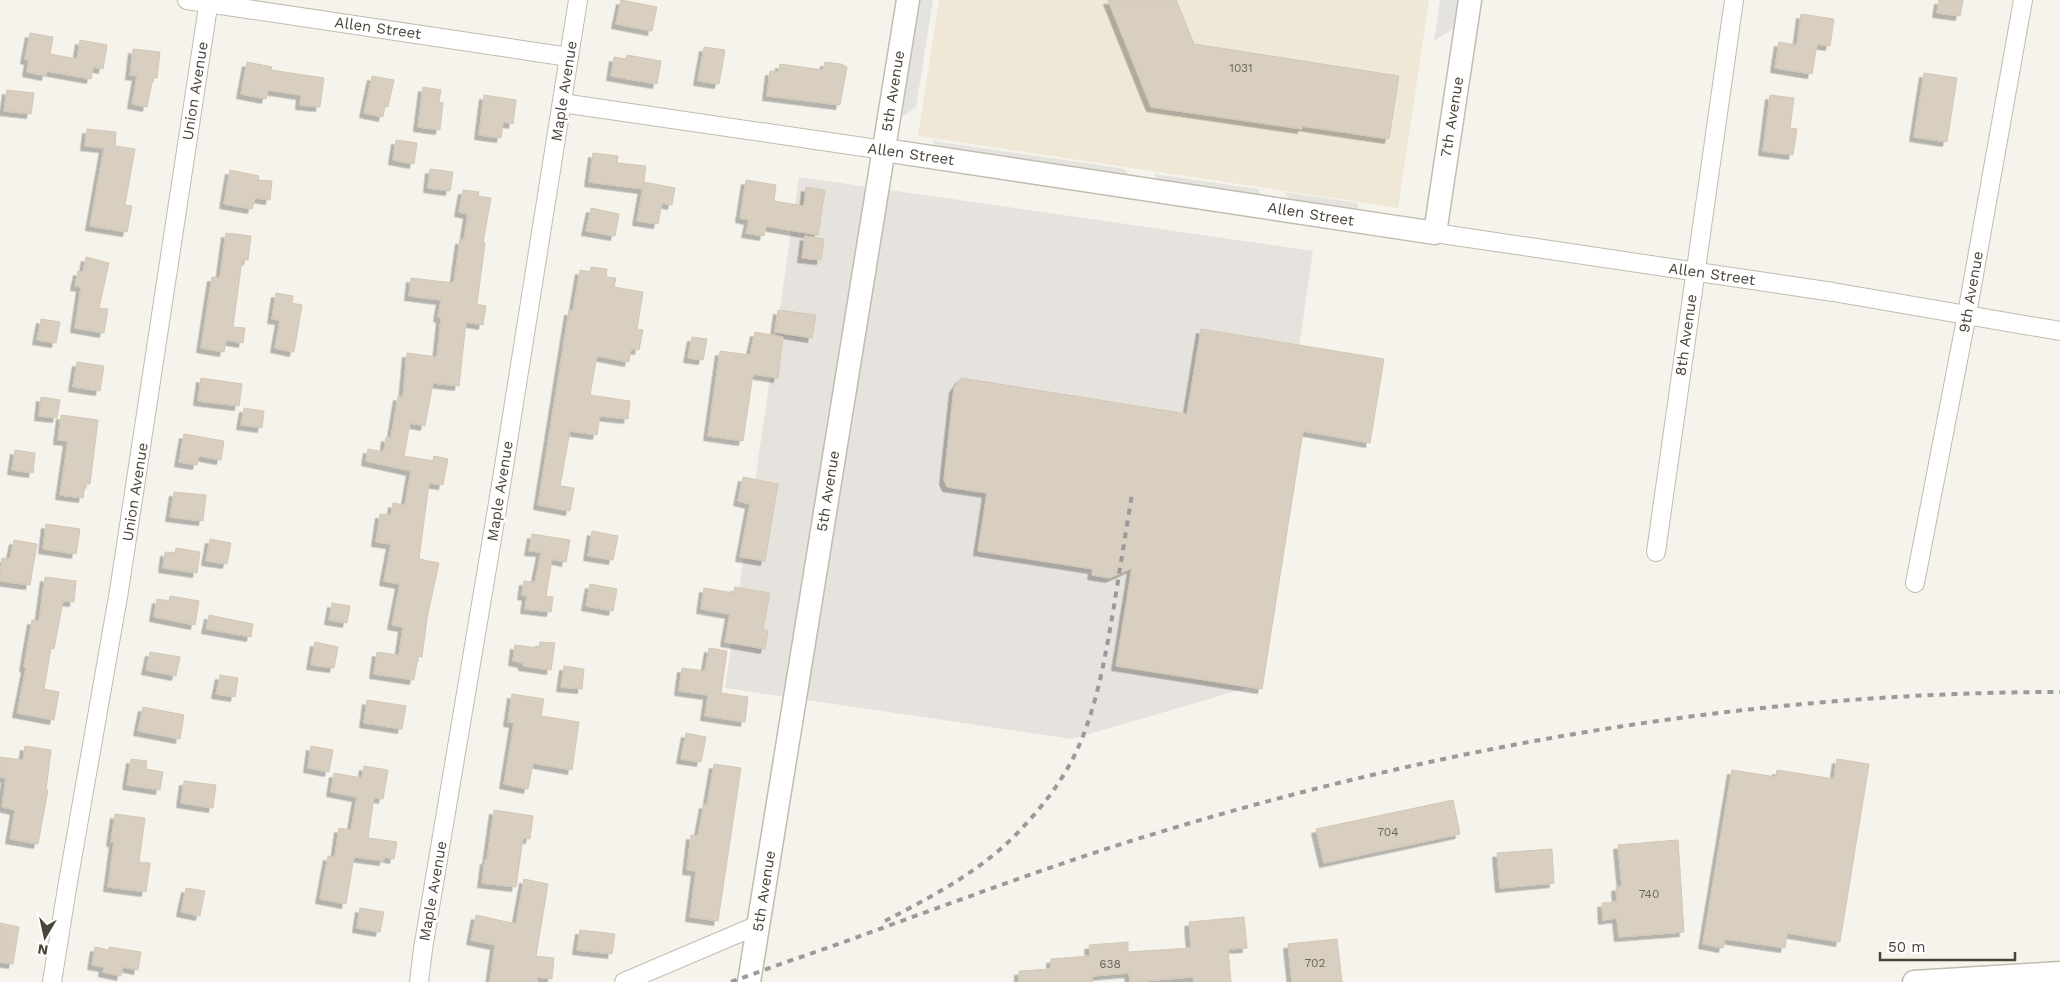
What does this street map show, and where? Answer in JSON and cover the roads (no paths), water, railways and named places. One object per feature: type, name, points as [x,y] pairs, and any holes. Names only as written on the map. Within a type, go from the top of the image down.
[{"type":"street","name":"Allen Street","points":[[188,0],[569,57]]},
{"type":"street","name":"Maple Avenue","points":[[419,982],[578,0]]},
{"type":"street","name":"5th Avenue","points":[[749,982],[908,0]]},
{"type":"street","name":"7th Avenue","points":[[1436,233],[1470,0]]},
{"type":"street","name":"8th Avenue","points":[[1656,552],[1734,0]]},
{"type":"street","name":"9th Avenue","points":[[1915,582],[1968,314],[2023,0]]},
{"type":"street","name":"Union Avenue","points":[[52,982],[66,888],[119,591],[209,2]]},
{"type":"street","name":"Allen Street","points":[[562,103],[1695,271],[1968,314],[2060,331]]},
{"type":"street","points":[[624,982],[758,924]]},
{"type":"street","points":[[1914,982],[2060,973]]},
{"type":"railway","points":[[885,921],[940,891],[992,856],[1040,808],[1070,765],[1093,708],[1101,674],[1132,494]]},
{"type":"railway","points":[[731,982],[1126,842],[1270,801],[1380,773],[1492,749],[1605,729],[1718,713],[1946,694],[2060,692]]}]
